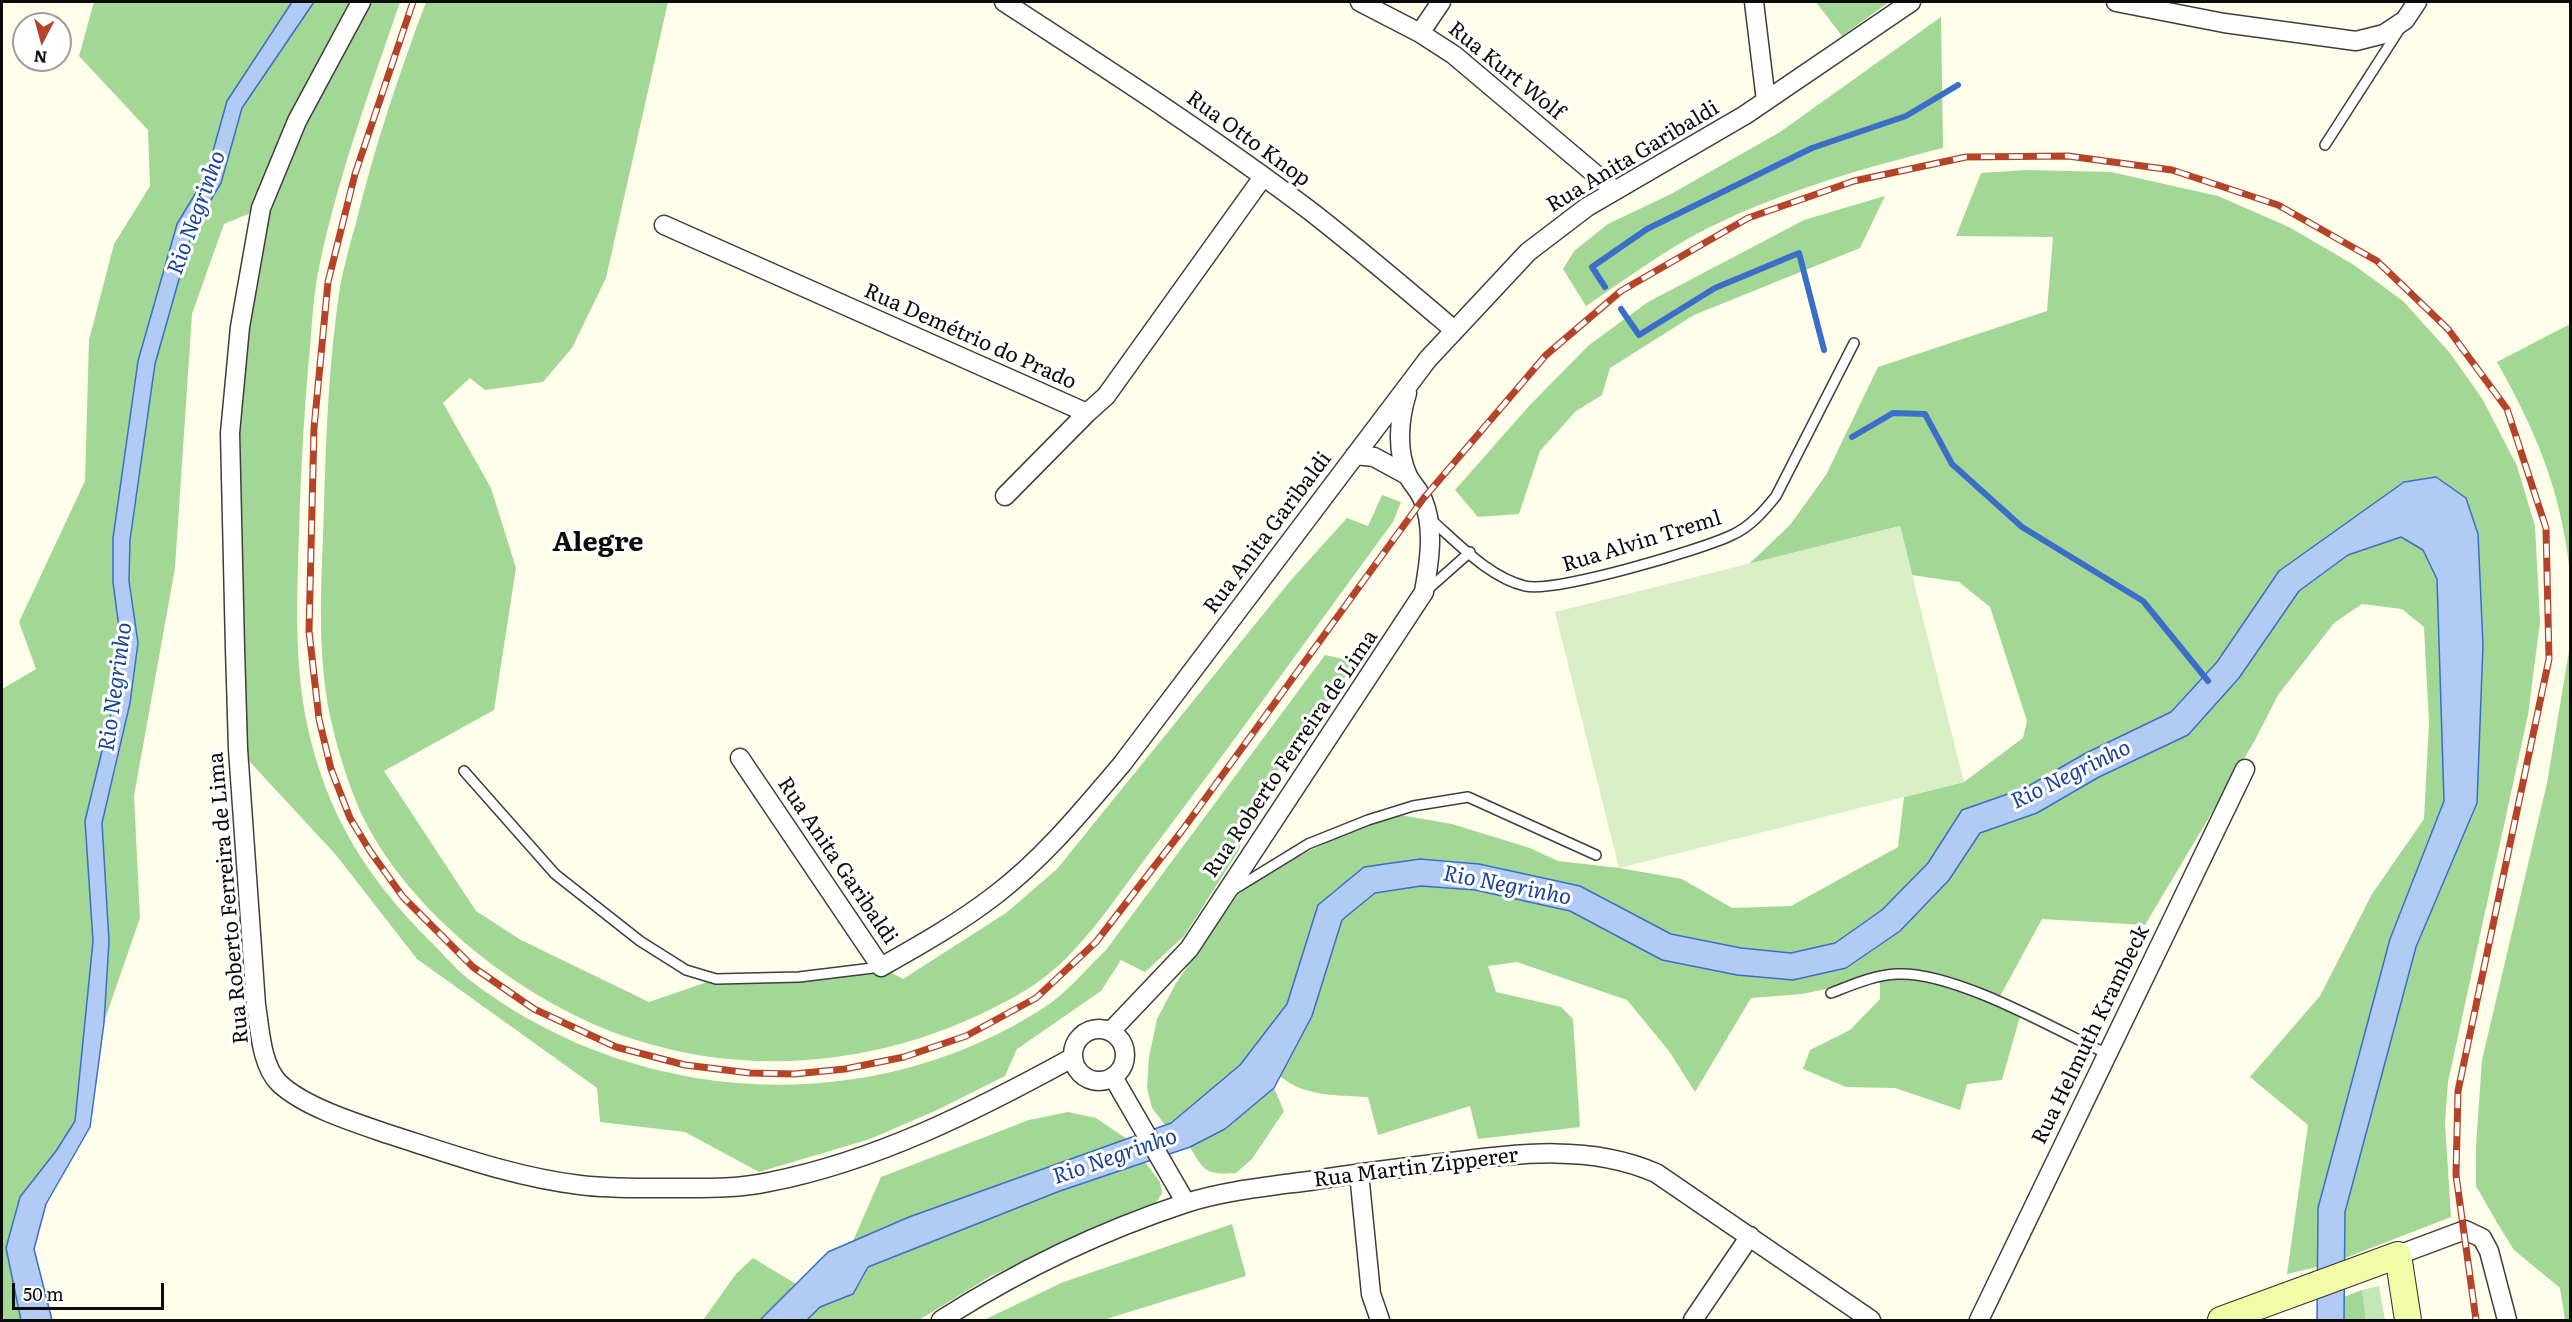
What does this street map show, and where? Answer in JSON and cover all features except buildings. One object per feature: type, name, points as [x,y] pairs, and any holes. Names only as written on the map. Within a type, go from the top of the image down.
[{"type":"street","name":"Rua Roberto Ferreira de Lima","points":[[361,2],[297,121],[261,208],[240,327],[230,433],[238,749],[255,993],[263,1045],[269,1068],[278,1082],[292,1094],[370,1128],[519,1174],[581,1185],[710,1189],[768,1183],[877,1150],[985,1104],[1072,1058]]},
{"type":"street","name":"Rua Otto Knop","points":[[1004,2],[1129,83],[1263,177],[1344,238],[1454,329]]},
{"type":"street","name":"Rua Kurt Wolf","points":[[1360,2],[1420,33],[1475,71],[1614,190]]},
{"type":"street","points":[[1420,33],[1441,2]]},
{"type":"street","points":[[1754,2],[1766,102]]},
{"type":"street","name":"Rua Anita Garibaldi","points":[[740,758],[881,967],[937,934],[995,895],[1074,821],[1122,764],[1410,383],[1454,329],[1528,252],[1558,226],[1614,190],[1687,151],[1766,102],[1911,2]]},
{"type":"street","points":[[2116,2],[2224,23],[2336,40],[2371,39],[2405,20],[2417,2]]},
{"type":"street","name":"Rua Demétrio do Prado","points":[[664,225],[1087,413],[1106,396],[1263,177]]},
{"type":"street","name":"Rua Roberto Ferreira de Lima","points":[[1111,1031],[1188,949],[1424,592],[1429,561],[1427,516],[1423,499],[1407,475],[1400,445],[1401,413],[1410,383]]},
{"type":"street","points":[[1005,496],[1087,413]]},
{"type":"street","name":"Rua Roberto Ferreira de Lima","points":[[1355,455],[1374,457],[1407,475]]},
{"type":"street","name":"Rua Helmuth Krambeck","points":[[1979,1320],[2245,769]]},
{"type":"street","points":[[1100,1028],[1111,1031],[1120,1038],[1125,1048],[1125,1059],[1121,1070],[1113,1077],[1103,1081],[1092,1081],[1075,1068],[1072,1058],[1073,1046],[1079,1036],[1089,1030],[1100,1028]]},
{"type":"street","points":[[1113,1077],[1186,1203]]},
{"type":"street","name":"Rua Martin Zipperer","points":[[941,1320],[1030,1270],[1141,1220],[1186,1203],[1212,1196],[1359,1173],[1517,1154],[1610,1158],[1633,1163],[1656,1173],[1871,1320]]},
{"type":"street","points":[[1359,1173],[1371,1294],[1380,1320]]},
{"type":"street","points":[[2221,1320],[2464,1230],[2482,1238],[2489,1251],[2507,1320]]},
{"type":"street","points":[[1693,1320],[1750,1236]]},
{"type":"street","points":[[2398,1255],[2408,1320]]},
{"type":"lane","points":[[2325,145],[2405,20]]},
{"type":"lane","name":"Rua Alvin Treml","points":[[1427,516],[1503,578],[1527,586],[1557,586],[1734,534],[1758,517],[1776,496],[1854,343]]},
{"type":"lane","points":[[1424,592],[1470,552]]},
{"type":"lane","points":[[464,771],[555,874],[640,941],[686,970],[716,979],[799,977],[881,967]]},
{"type":"lane","points":[[1224,896],[1308,844],[1413,806],[1468,797],[1596,855]]},
{"type":"lane","points":[[1831,993],[1861,982],[1896,974],[1928,975],[1971,990],[2107,1054]]},
{"type":"green space","points":[[94,2],[292,2],[227,101],[206,176],[177,224],[138,361],[113,538],[113,582],[121,643],[114,701],[85,821],[93,941],[75,1121],[56,1151],[6,1247],[21,1320],[2,1320],[2,689],[36,669],[19,622],[85,481],[89,340],[114,244],[150,186],[148,130],[79,56]]},
{"type":"green space","points":[[314,2],[400,2],[343,173],[317,278],[306,394],[298,556],[297,628],[300,676],[307,724],[315,756],[337,815],[368,868],[386,893],[467,978],[531,1021],[601,1053],[674,1074],[749,1084],[825,1083],[900,1070],[973,1045],[1042,1009],[1059,996],[1106,950],[1325,655],[1356,662],[1253,805],[1239,850],[1184,936],[1145,972],[1121,960],[1101,991],[1017,1049],[1005,1076],[937,1110],[870,1139],[759,1172],[685,1132],[600,1122],[597,1088],[417,959],[336,855],[238,749],[230,433],[260,209],[224,224],[192,314],[175,568],[134,796],[140,918],[104,1022],[109,941],[102,823],[116,767],[138,643],[129,581],[130,540],[155,364],[193,230],[221,183],[242,108]]},
{"type":"green space","points":[[426,2],[668,2],[606,278],[572,348],[543,382],[485,390],[470,378],[443,403],[491,488],[516,568],[494,710],[384,771],[476,911],[521,940],[649,1002],[716,979],[881,967],[903,979],[1006,913],[1057,869],[1291,580],[1347,518],[1368,526],[1382,495],[1401,502],[1393,522],[1109,908],[1062,962],[1026,990],[981,1014],[933,1034],[884,1048],[834,1057],[784,1061],[733,1059],[683,1052],[633,1039],[593,1024],[552,1004],[513,979],[475,951],[440,919],[408,885],[381,849],[360,811],[347,776],[330,716],[326,690],[321,612],[327,424],[333,341],[343,271],[379,139]]},
{"type":"green space","points":[[1816,2],[1889,2],[1842,36]]},
{"type":"green space","points":[[1941,17],[1943,148],[1795,191],[1738,214],[1678,245],[1586,306],[1563,269],[1574,251],[1608,224],[1671,194],[1780,132]]},
{"type":"green space","points":[[2026,170],[2111,172],[2218,196],[2289,227],[2354,265],[2403,301],[2450,353],[2483,400],[2517,466],[2535,526],[2540,622],[2528,715],[2448,1082],[2445,1123],[2451,1217],[2345,1258],[2345,1212],[2416,947],[2477,803],[2483,645],[2404,482],[2217,662],[2171,712],[2086,753],[2025,788],[1962,810],[1928,863],[1882,910],[1835,943],[1791,953],[1741,948],[1671,934],[1580,886],[1479,864],[1420,859],[1318,905],[1288,1003],[1240,1065],[1171,1123],[1165,1125],[1152,1108],[1147,1088],[1149,1057],[1157,1019],[1176,983],[1248,880],[1389,813],[1452,824],[1530,848],[1558,861],[1619,868],[1682,879],[1732,908],[1791,906],[1898,847],[1904,797],[1964,782],[2023,738],[2027,721],[1990,607],[1959,582],[1912,575],[1900,526],[1749,564],[1790,525],[1826,475],[1878,367],[2047,311],[2053,237],[1956,236],[1981,173]]},
{"type":"green space","points":[[1885,196],[1860,248],[1694,315],[1610,368],[1602,395],[1576,411],[1540,451],[1519,514],[1478,517],[1455,490],[1529,406],[1589,345],[1648,302],[1804,220]]},
{"type":"green space","points":[[2570,324],[2570,573],[2560,515],[2545,463],[2524,414],[2497,362]]},
{"type":"green space","points":[[1900,526],[1964,782],[1619,868],[1555,612]]},
{"type":"green space","points":[[2401,537],[2423,550],[2437,579],[2444,801],[2390,939],[2318,1208],[2317,1267],[2287,1274],[2308,1125],[2250,1077],[2320,996],[2372,894],[2424,819],[2429,723],[2424,627],[2402,609],[2362,604],[2334,623],[2278,695],[2254,742],[2145,925],[2042,919],[1997,1002],[2021,1013],[2002,1080],[1967,1084],[1960,1110],[1895,1088],[1846,1087],[1803,1069],[1810,1050],[1850,1030],[1880,999],[1880,978],[1802,994],[1751,998],[1695,1092],[1669,1051],[1627,1000],[1517,962],[1488,966],[1496,992],[1561,1007],[1573,1019],[1580,1127],[1478,1139],[1470,1106],[1378,1135],[1368,1097],[1321,1094],[1300,1088],[1280,1076],[1312,1016],[1342,920],[1375,893],[1421,886],[1475,890],[1570,911],[1662,960],[1737,975],[1793,980],[1846,968],[1900,931],[1949,880],[1980,833],[2037,813],[2099,777],[2188,735],[2239,678],[2299,591],[2348,555]]},
{"type":"green space","points":[[2570,645],[2570,1320],[2565,1320],[2560,1288],[2514,1250],[2476,1186],[2476,1146],[2482,1060],[2547,783]]},
{"type":"green space","points":[[1274,1088],[1284,1111],[1252,1159],[1236,1173],[1212,1172],[1203,1167],[1190,1147],[1225,1129]]},
{"type":"green space","points":[[1068,1112],[1096,1118],[1127,1139],[909,1217],[853,1241],[881,1177],[1029,1120]]},
{"type":"green space","points":[[1145,1162],[1160,1182],[1162,1193],[1156,1203],[991,1276],[919,1320],[808,1320],[820,1307],[853,1294],[868,1267],[1060,1191]]},
{"type":"green space","points":[[1232,1224],[1246,1276],[1103,1320],[984,1320],[1061,1283]]},
{"type":"green space","points":[[753,1258],[796,1284],[760,1320],[703,1320],[736,1274]]},
{"type":"green space","points":[[2379,1286],[2385,1320],[2366,1320],[2362,1290]]},
{"type":"green space","points":[[2362,1290],[2366,1320],[2344,1320],[2344,1297]]},
{"type":"water","name":"Rio Negrinho","points":[[292,2],[314,2],[242,108],[221,183],[193,230],[155,364],[130,540],[129,581],[138,643],[130,703],[102,823],[109,941],[104,1023],[90,1127],[46,1204],[34,1249],[52,1320],[21,1320],[6,1248],[20,1197],[56,1151],[75,1121],[93,941],[85,821],[114,701],[121,643],[113,582],[113,538],[138,361],[177,224],[206,176],[227,101]]},
{"type":"water","name":"Rio Negrinho","points":[[2436,477],[2466,498],[2478,534],[2483,645],[2477,803],[2416,947],[2345,1212],[2344,1320],[2317,1320],[2318,1208],[2390,939],[2444,801],[2437,579],[2423,550],[2401,537],[2348,555],[2299,591],[2239,678],[2188,735],[2099,777],[2037,813],[1980,833],[1949,880],[1900,931],[1846,968],[1793,980],[1737,975],[1662,960],[1570,911],[1475,890],[1421,886],[1375,893],[1342,920],[1312,1016],[1274,1088],[1225,1129],[1190,1147],[1060,1191],[868,1267],[853,1294],[820,1307],[807,1320],[760,1320],[828,1252],[909,1217],[1171,1123],[1240,1065],[1287,1004],[1318,905],[1364,867],[1420,859],[1479,864],[1580,886],[1671,934],[1741,948],[1791,953],[1835,943],[1882,910],[1928,863],[1962,810],[2025,788],[2086,753],[2171,712],[2217,662],[2279,571],[2404,482]]},
{"type":"waterway","points":[[1605,287],[1592,267],[1647,229],[1812,148],[1906,116],[1958,85]]},
{"type":"waterway","points":[[1621,309],[1639,335],[1715,288],[1799,253],[1824,350]]},
{"type":"waterway","points":[[1852,437],[1893,413],[1925,414],[1952,464],[2022,527],[2143,601],[2208,681]]},
{"type":"railway","points":[[413,2],[355,174],[328,282],[314,428],[309,631],[319,719],[331,769],[350,818],[370,851],[403,897],[473,967],[534,1009],[616,1047],[685,1065],[750,1073],[794,1074],[845,1069],[904,1057],[966,1036],[1036,998],[1096,942],[1181,832],[1423,499],[1546,355],[1621,291],[1748,218],[1854,181],[1966,157],[2068,156],[2172,170],[2278,205],[2377,261],[2448,329],[2507,409],[2546,528],[2549,659],[2458,1091],[2456,1175],[2476,1320]]},
{"type":"district","name":"Alegre","points":[[598,543]]}]
